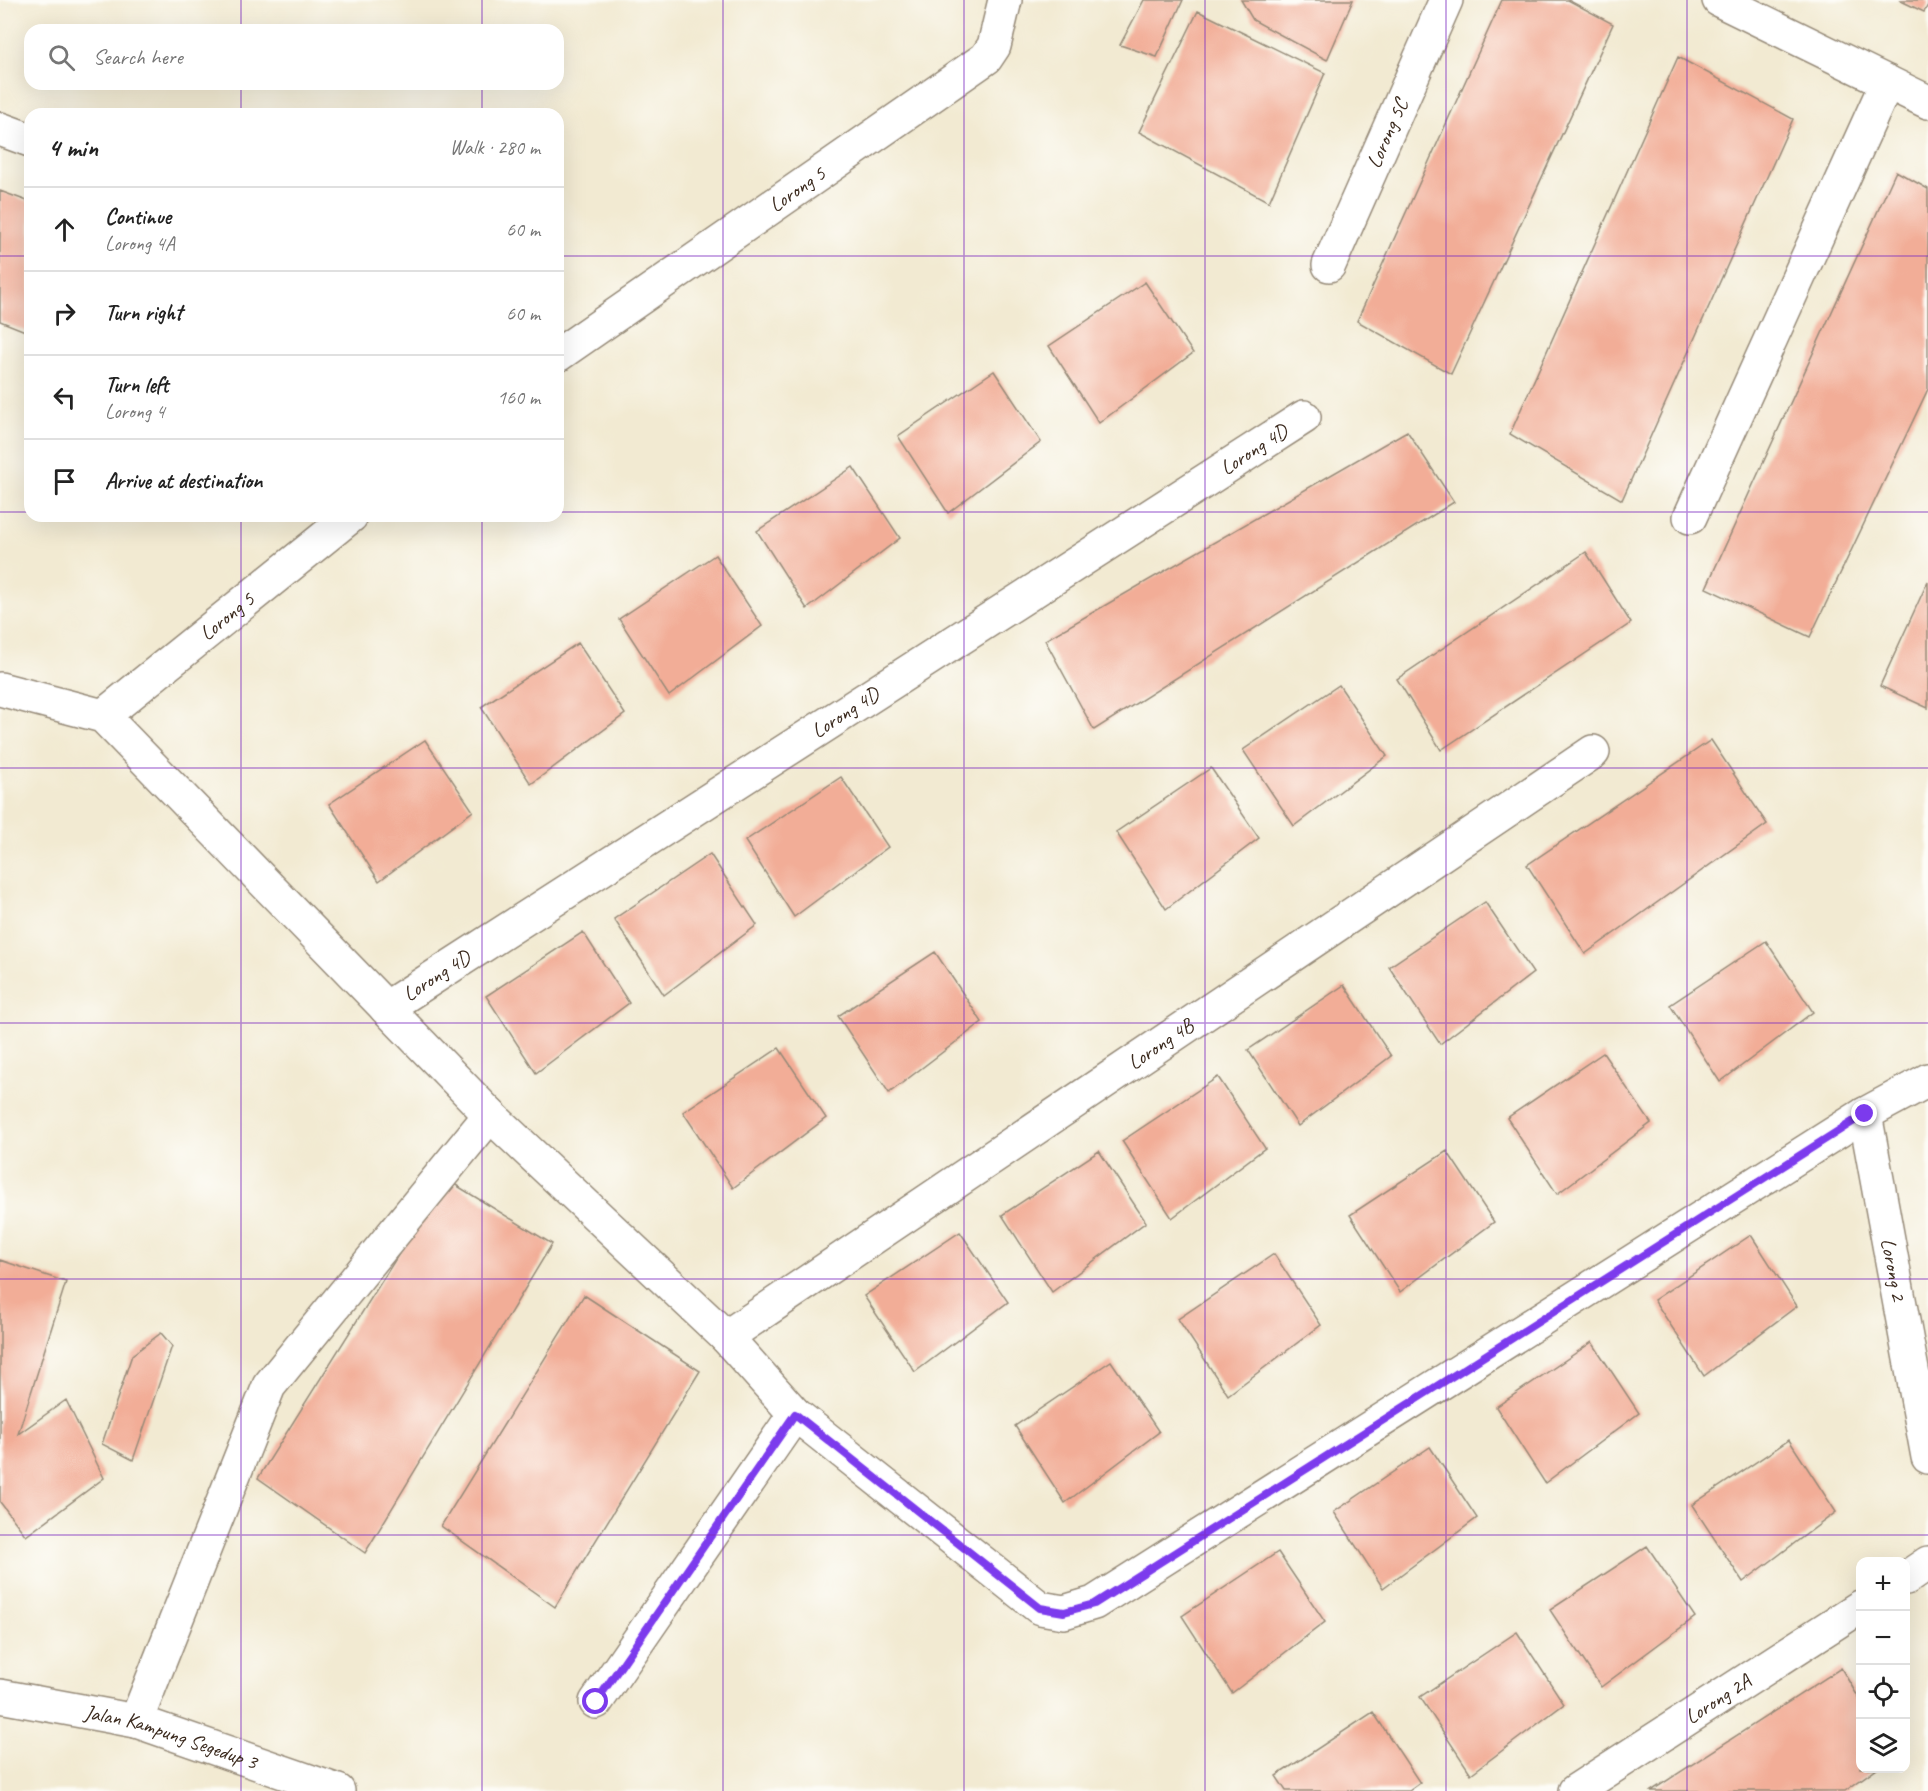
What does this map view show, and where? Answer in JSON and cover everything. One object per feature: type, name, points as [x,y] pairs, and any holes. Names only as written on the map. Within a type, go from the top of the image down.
[{"type":"street","name":"Lorong 5","points":[[564,344],[986,58],[994,46],[1005,0]]},
{"type":"street","name":"Lorong 5C","points":[[1329,265],[1446,0]]},
{"type":"street","points":[[1719,0],[1928,102]]},
{"type":"street","points":[[1690,517],[1887,82]]},
{"type":"street","points":[[0,129],[24,138]]},
{"type":"street","name":"Lorong 4D","points":[[386,1008],[1304,417]]},
{"type":"street","name":"Lorong 5","points":[[103,716],[344,522]]},
{"type":"street","points":[[0,689],[103,716],[490,1115],[726,1337],[795,1414],[1040,1608],[1064,1612],[1094,1604],[1865,1114],[1928,1080]]},
{"type":"street","name":"Lorong 4B","points":[[726,1337],[1593,752]]},
{"type":"street","name":"Lorong 2","points":[[1865,1114],[1928,1457]]},
{"type":"street","points":[[136,1721],[269,1386],[490,1115]]},
{"type":"street","points":[[596,1702],[795,1414]]},
{"type":"street","points":[[1910,1575],[1928,1563]]},
{"type":"street","name":"Lorong 2A","points":[[1575,1791],[1856,1610]]},
{"type":"street","name":"Jalan Kampung Segedup 3","points":[[0,1696],[136,1721],[338,1791]]},
{"type":"building","points":[[1144,0],[1183,0],[1157,57],[1120,45]]},
{"type":"building","points":[[1241,0],[1353,0],[1327,60],[1253,20]]},
{"type":"building","points":[[1502,0],[1568,0],[1613,24],[1451,374],[1357,321]]},
{"type":"building","points":[[1899,0],[1928,0],[1928,5],[1924,12]]},
{"type":"building","points":[[1198,11],[1325,73],[1269,202],[1139,132]]},
{"type":"building","points":[[1678,57],[1793,119],[1622,500],[1510,434]]},
{"type":"building","points":[[1896,171],[1928,189],[1928,389],[1810,637],[1706,588]]},
{"type":"building","points":[[0,191],[24,200],[24,331],[0,321]]},
{"type":"building","points":[[1145,282],[1193,353],[1099,423],[1049,346]]},
{"type":"building","points":[[994,371],[1041,442],[948,513],[898,436]]},
{"type":"building","points":[[1407,431],[1454,502],[1094,730],[1045,640]]},
{"type":"building","points":[[853,467],[900,538],[807,609],[757,531]]},
{"type":"building","points":[[1586,552],[1631,623],[1441,750],[1397,679]]},
{"type":"building","points":[[715,555],[762,626],[669,696],[619,619]]},
{"type":"building","points":[[1928,581],[1928,708],[1880,686]]},
{"type":"building","points":[[578,643],[625,714],[531,784],[481,707]]},
{"type":"building","points":[[1339,685],[1387,756],[1294,826],[1243,750]]},
{"type":"building","points":[[425,740],[473,811],[379,881],[329,804]]},
{"type":"building","points":[[1711,740],[1767,824],[1585,954],[1527,865]]},
{"type":"building","points":[[1211,768],[1259,838],[1166,909],[1116,832]]},
{"type":"building","points":[[841,777],[888,847],[794,917],[745,841]]},
{"type":"building","points":[[710,854],[757,925],[664,995],[614,919]]},
{"type":"building","points":[[1485,902],[1533,973],[1440,1044],[1389,967]]},
{"type":"building","points":[[583,932],[629,1003],[536,1073],[486,996]]},
{"type":"building","points":[[1766,941],[1813,1012],[1720,1082],[1670,1005]]},
{"type":"building","points":[[935,952],[982,1022],[889,1093],[838,1016]]},
{"type":"building","points":[[1344,985],[1391,1056],[1298,1126],[1248,1050]]},
{"type":"building","points":[[779,1048],[826,1118],[733,1188],[683,1112]]},
{"type":"building","points":[[1603,1053],[1651,1123],[1557,1194],[1507,1118]]},
{"type":"building","points":[[1218,1077],[1265,1148],[1172,1218],[1122,1141]]},
{"type":"building","points":[[1099,1151],[1146,1222],[1052,1292],[1002,1215]]},
{"type":"building","points":[[1447,1151],[1494,1222],[1400,1292],[1350,1215]]},
{"type":"building","points":[[446,1179],[552,1244],[365,1553],[258,1478]]},
{"type":"building","points":[[960,1232],[1008,1302],[915,1372],[864,1296]]},
{"type":"building","points":[[1751,1235],[1797,1306],[1704,1376],[1654,1300]]},
{"type":"building","points":[[1274,1254],[1321,1325],[1228,1395],[1178,1319]]},
{"type":"building","points":[[0,1260],[66,1282],[18,1434],[66,1400],[104,1478],[26,1536],[0,1502]]},
{"type":"building","points":[[584,1295],[700,1371],[555,1607],[441,1526]]},
{"type":"building","points":[[161,1333],[172,1346],[133,1460],[102,1444],[132,1355]]},
{"type":"building","points":[[1592,1342],[1639,1413],[1545,1483],[1496,1407]]},
{"type":"building","points":[[1111,1361],[1159,1432],[1065,1503],[1015,1426]]},
{"type":"building","points":[[1789,1440],[1836,1512],[1743,1582],[1692,1505]]},
{"type":"building","points":[[1430,1447],[1477,1518],[1383,1588],[1334,1512]]},
{"type":"building","points":[[1647,1546],[1695,1617],[1601,1687],[1550,1610]]},
{"type":"building","points":[[1278,1552],[1325,1622],[1232,1693],[1182,1616]]},
{"type":"building","points":[[1517,1632],[1564,1704],[1471,1774],[1420,1697]]},
{"type":"building","points":[[1841,1668],[1856,1693],[1856,1773],[1870,1773],[1845,1791],[1651,1791]]},
{"type":"building","points":[[1373,1712],[1420,1783],[1409,1791],[1286,1791],[1276,1776]]},
{"type":"route","points":[[596,1702],[795,1414],[1040,1608],[1064,1612],[1094,1604],[1865,1114]]}]
